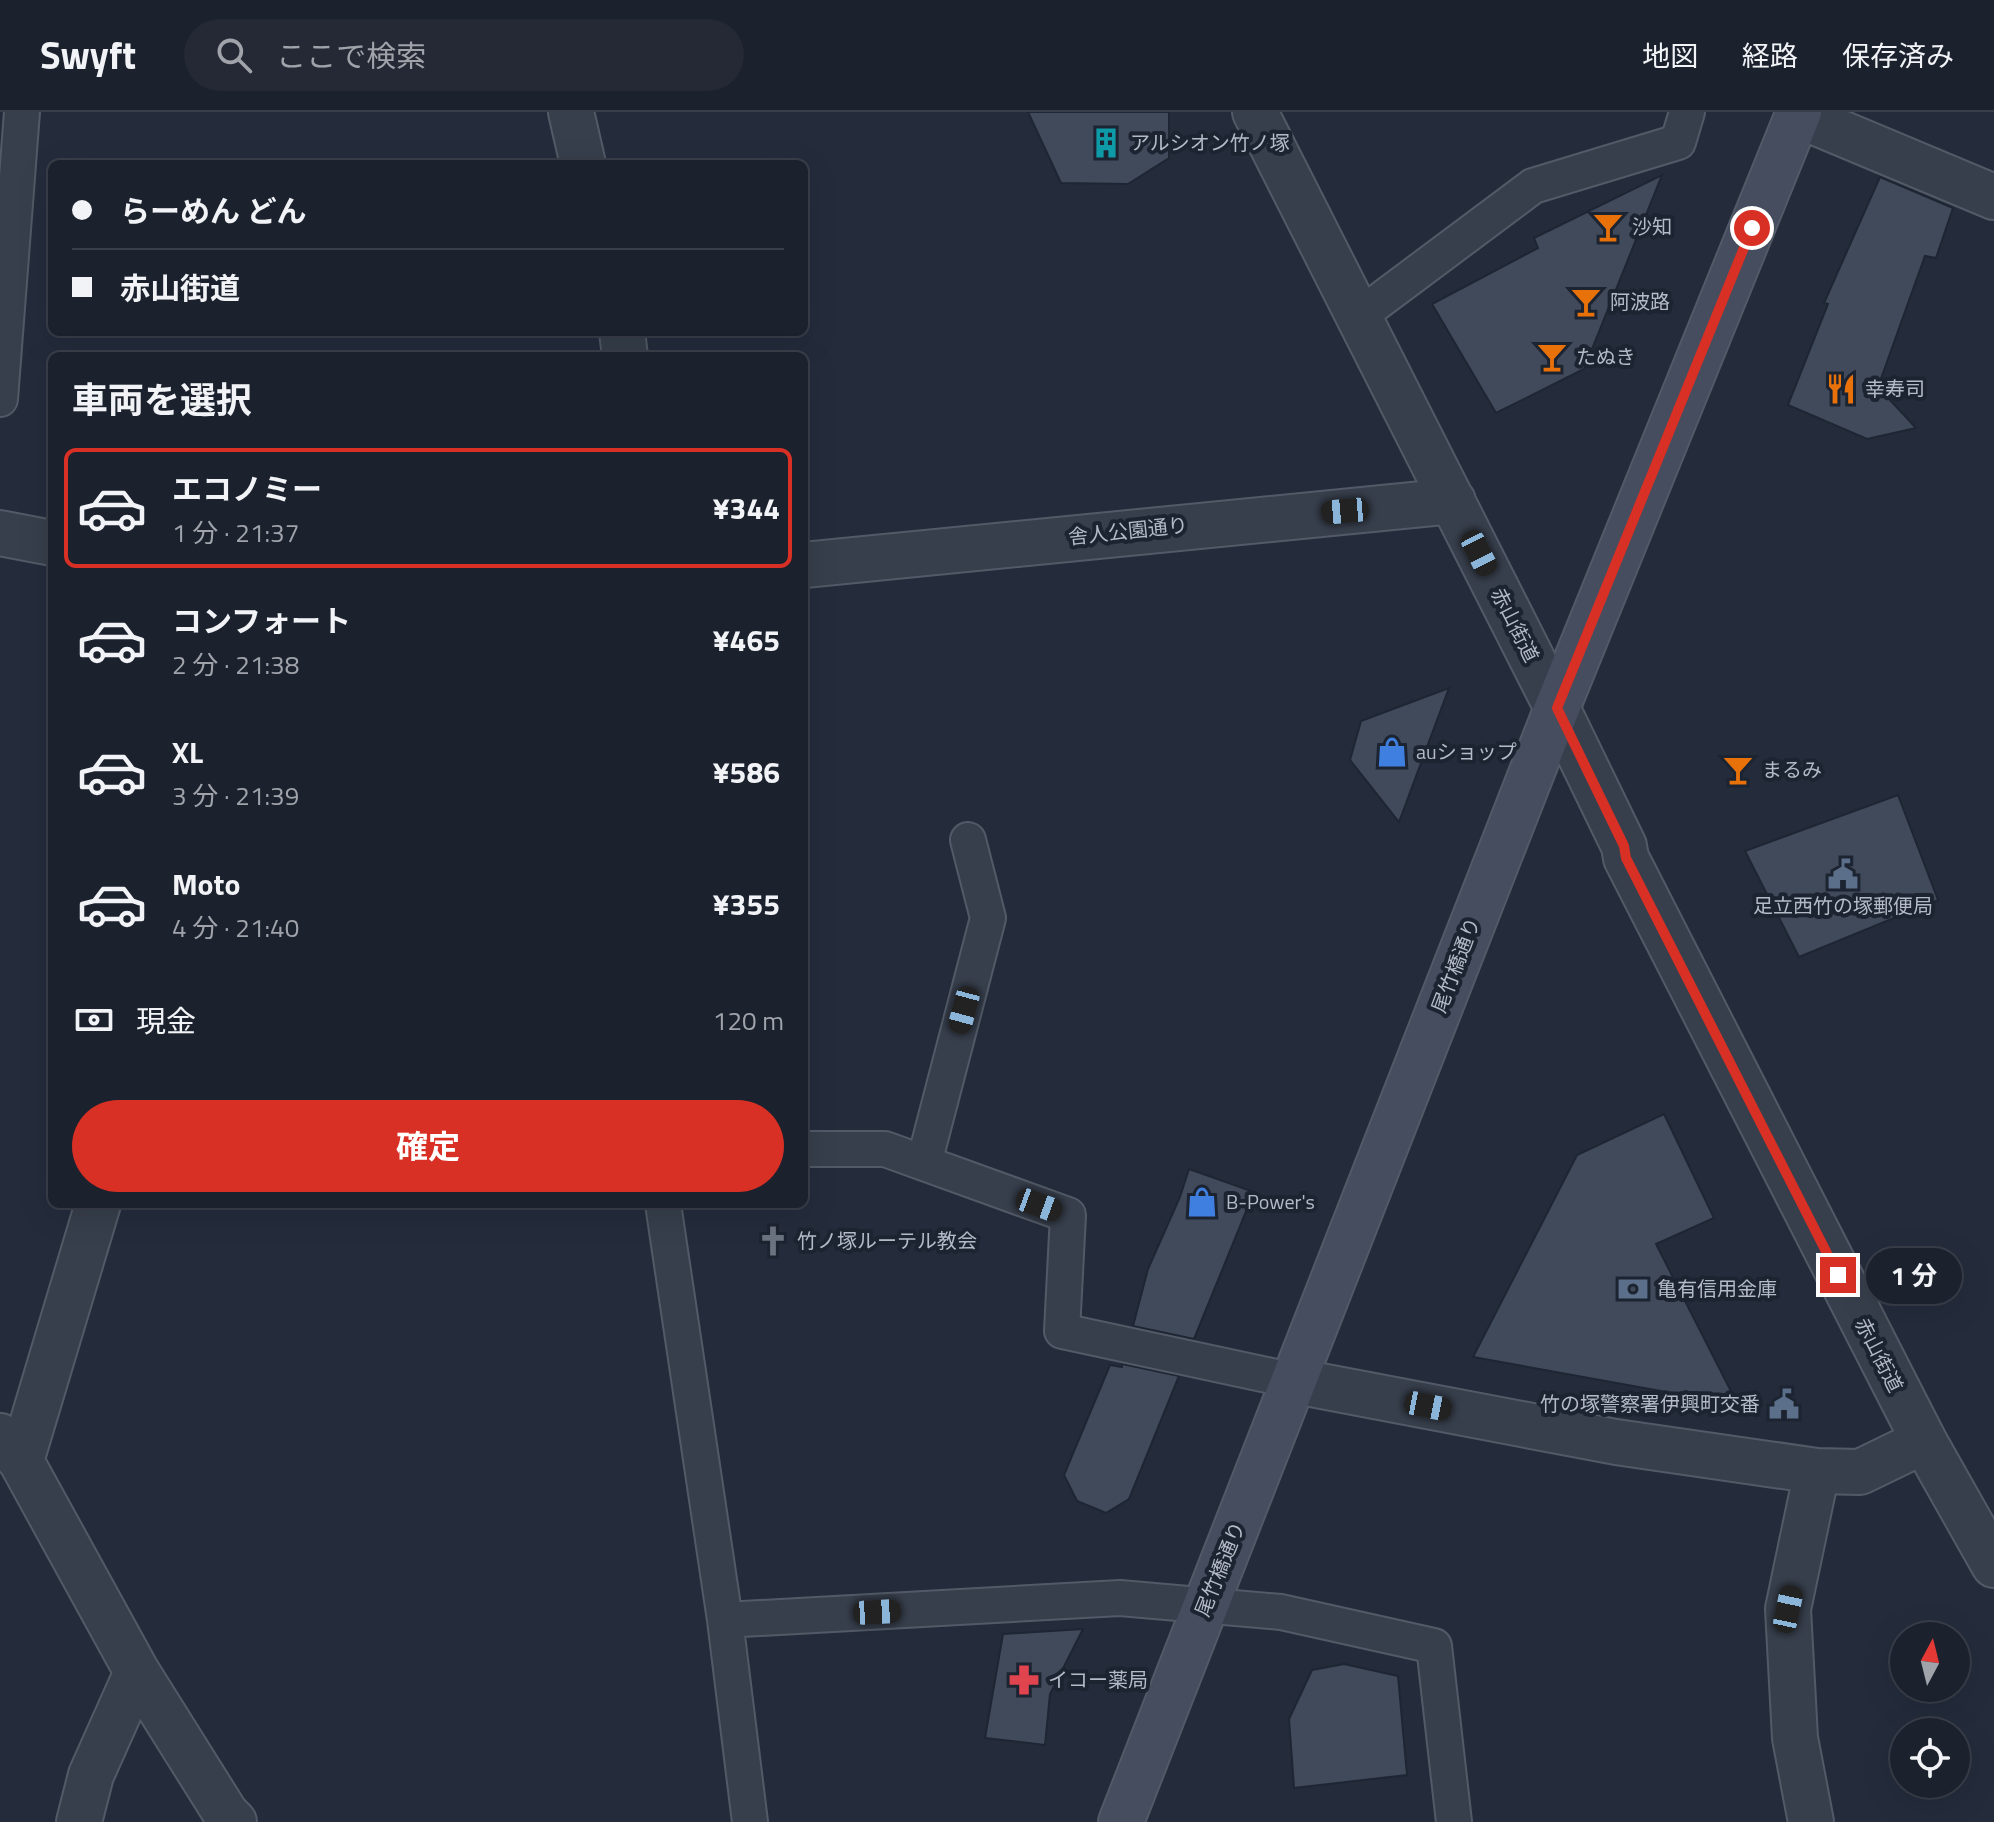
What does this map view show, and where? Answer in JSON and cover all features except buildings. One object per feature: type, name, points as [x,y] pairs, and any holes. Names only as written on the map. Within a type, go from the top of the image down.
[{"type":"main road","name":"尾竹橋通り","points":[[1121,1822],[1557,708],[1798,113]]},
{"type":"street","points":[[571,112],[582,160]]},
{"type":"street","name":"赤山街道","points":[[1255,112],[1557,708],[1624,846],[1626,858],[1924,1441],[1994,1565]]},
{"type":"street","points":[[1798,113],[1994,197]]},
{"type":"street","name":"舎人公園通り","points":[[808,565],[1453,501]]},
{"type":"street","points":[[0,533],[48,542]]},
{"type":"street","points":[[97,1208],[11,1449],[137,1672],[234,1822]]},
{"type":"street","points":[[1295,1381],[1616,1442],[1817,1471],[1860,1472],[1924,1441]]},
{"type":"street","points":[[1811,1822],[1795,1738],[1788,1609],[1817,1471]]},
{"type":"street","points":[[79,1822],[91,1775],[137,1672]]},
{"type":"lane","points":[[0,399],[22,112]]},
{"type":"lane","points":[[1359,316],[1533,186],[1678,142],[1687,112]]},
{"type":"lane","points":[[924,1163],[988,918],[968,840]]},
{"type":"lane","points":[[808,1149],[885,1149],[1068,1215],[1062,1331],[1295,1381]]},
{"type":"lane","points":[[664,1208],[725,1620],[750,1822]]},
{"type":"lane","points":[[725,1620],[1120,1598],[1281,1612],[1434,1646],[1454,1822]]},
{"type":"place","name":"アルシオン竹ノ塚","points":[[1106,143]]},
{"type":"place","name":"沙知","points":[[1608,227]]},
{"type":"place","name":"阿波路","points":[[1586,302]]},
{"type":"place","name":"たぬき","points":[[1552,357]]},
{"type":"place","name":"幸寿司","points":[[1841,389]]},
{"type":"place","name":"auショップ","points":[[1392,752]]},
{"type":"place","name":"まるみ","points":[[1738,770]]},
{"type":"place","name":"足立西竹の塚郵便局","points":[[1843,874]]},
{"type":"place","name":"B-Power's","points":[[1202,1202]]},
{"type":"place","name":"竹ノ塚ルーテル教会","points":[[773,1241]]},
{"type":"place","name":"亀有信用金庫","points":[[1633,1289]]},
{"type":"place","name":"竹の塚警察署伊興町交番","points":[[1784,1404]]},
{"type":"place","name":"イコー薬局","points":[[1024,1680]]},
{"type":"route","points":[[1752,228],[1557,708],[1624,846],[1626,858],[1838,1275]]}]
